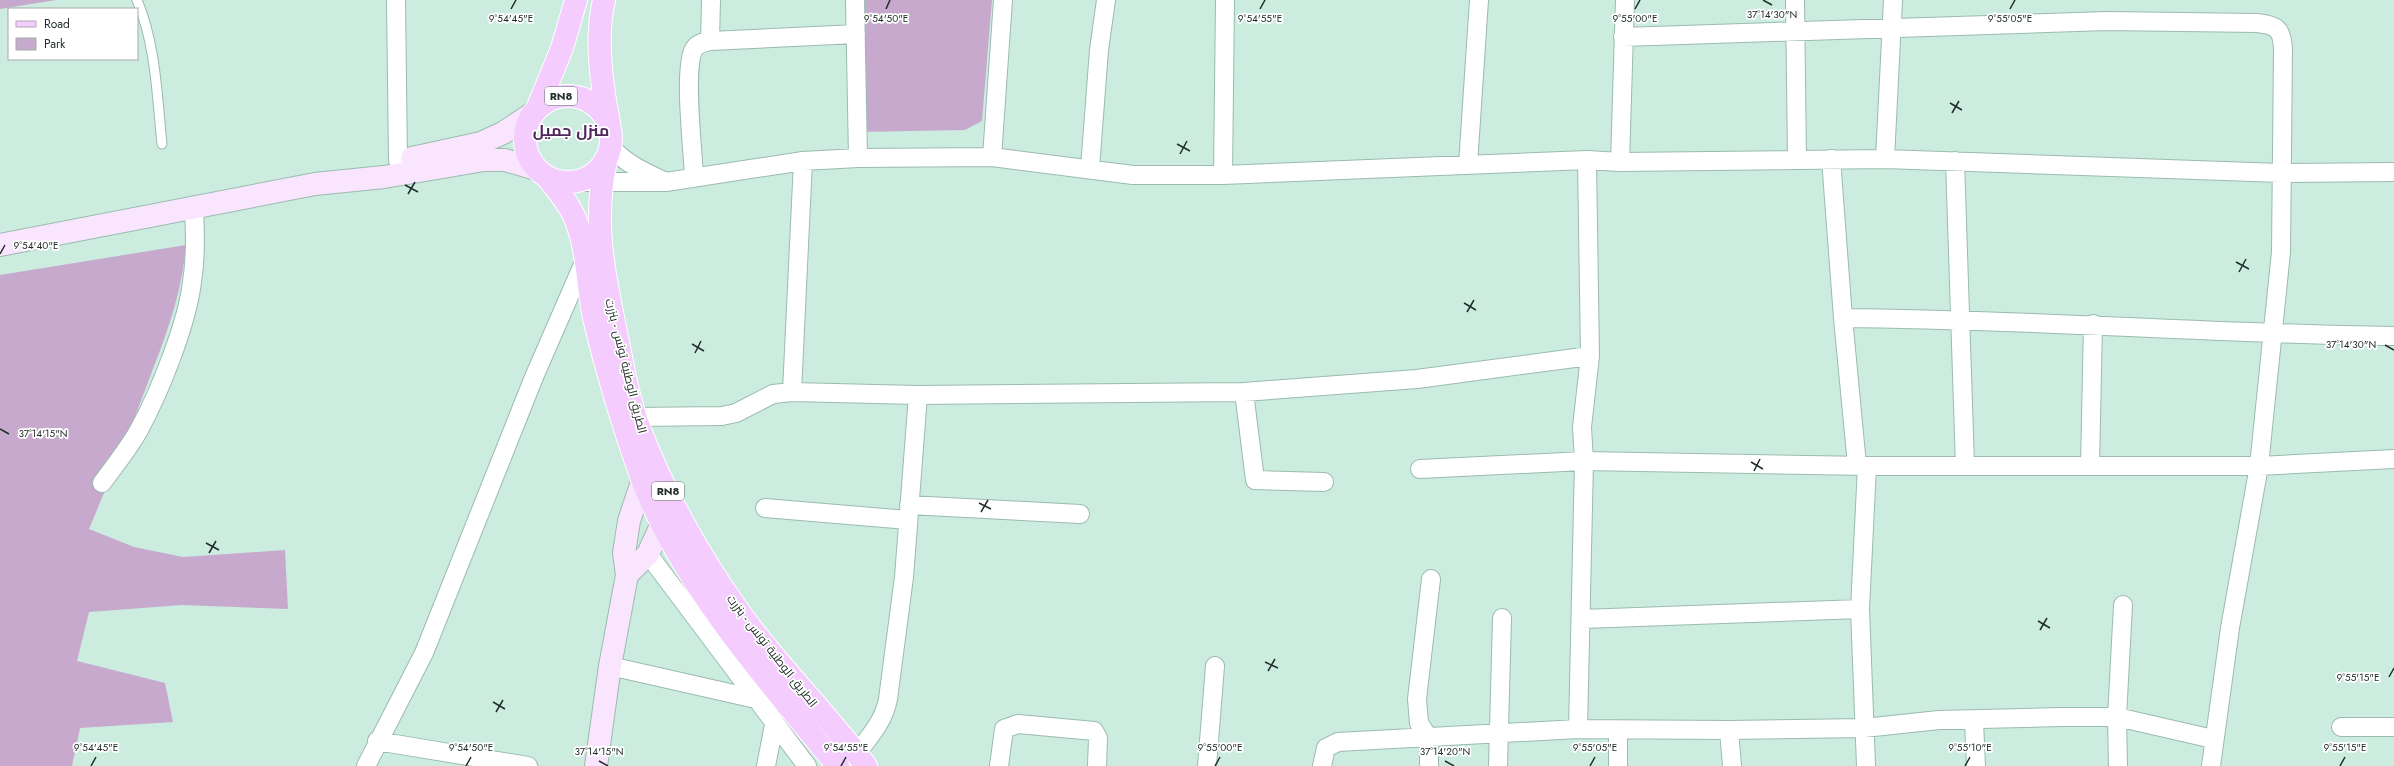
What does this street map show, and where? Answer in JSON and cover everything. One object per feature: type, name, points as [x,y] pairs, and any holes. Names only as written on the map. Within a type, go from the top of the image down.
[{"type":"main road","name":"RN8","points":[[542,173],[528,157],[524,142],[526,127],[536,110],[562,48],[576,0]]},
{"type":"main road","name":"RN8","points":[[604,0],[599,33],[605,103],[612,135],[609,154]]},
{"type":"main road","name":"RN8","points":[[536,110],[550,99],[564,96],[578,96],[591,102],[602,111],[609,123]]},
{"type":"main road","points":[[542,173],[561,182],[576,182],[593,175],[609,154]]},
{"type":"main road","name":"الطريق الوطنية تونس - بنزرت","points":[[609,154],[602,182],[599,212],[601,250],[608,295],[636,417],[672,501],[714,574],[742,616],[862,760]]},
{"type":"main road","name":"الطريق الوطنية تونس - بنزرت","points":[[542,173],[568,205],[575,217],[585,260],[594,316],[618,409],[642,479],[661,525],[724,623],[838,766]]},
{"type":"street","points":[[396,0],[398,161]]},
{"type":"street","points":[[710,41],[711,0]]},
{"type":"street","points":[[855,0],[858,158]]},
{"type":"street","points":[[992,157],[1003,0]]},
{"type":"street","points":[[1090,168],[1099,50],[1106,0]]},
{"type":"street","points":[[1222,175],[1226,0]]},
{"type":"street","points":[[1468,165],[1479,0]]},
{"type":"street","points":[[1620,162],[1625,0]]},
{"type":"street","points":[[1795,0],[1797,159]]},
{"type":"street","points":[[1885,159],[1893,0]]},
{"type":"street","points":[[1623,37],[1795,30],[1891,29],[2107,22],[2268,24],[2278,29],[2282,36],[2283,42],[2281,252],[2259,466],[2230,628],[2210,766]]},
{"type":"street","points":[[694,177],[689,68],[694,48],[700,43],[710,41],[856,34]]},
{"type":"street","points":[[315,184],[398,161],[481,143],[503,134],[536,110]]},
{"type":"street","points":[[609,154],[623,160],[638,170],[666,182]]},
{"type":"street","points":[[576,182],[666,182],[803,161],[858,158],[992,157],[1090,168],[1134,175],[1222,175],[1587,160],[1620,162],[1797,159],[1885,159],[2281,173],[2394,172]]},
{"type":"street","points":[[1831,159],[1843,318],[1862,466],[1860,609],[1866,766]]},
{"type":"street","points":[[0,245],[194,206],[315,184],[384,177],[484,160],[505,160],[542,173]]},
{"type":"street","points":[[1578,729],[1582,619],[1584,462],[1582,427],[1590,356],[1587,160]]},
{"type":"street","points":[[792,392],[803,161]]},
{"type":"street","points":[[1954,161],[1965,466]]},
{"type":"street","points":[[102,483],[140,429],[159,390],[172,353],[192,283],[195,249],[194,206]]},
{"type":"street","points":[[366,766],[377,741],[401,700],[424,653],[534,378],[585,260]]},
{"type":"street","points":[[1843,318],[1960,319],[2092,324],[2272,334],[2394,336]]},
{"type":"street","points":[[2090,466],[2092,324]]},
{"type":"street","points":[[636,417],[722,416],[736,412],[773,394],[792,392],[918,395],[1244,392],[1418,379],[1590,356]]},
{"type":"street","points":[[1244,392],[1255,480],[1324,482]]},
{"type":"street","points":[[862,760],[886,712],[904,577],[918,395]]},
{"type":"street","points":[[599,765],[610,666],[626,575],[624,553],[629,521],[642,479],[652,455]]},
{"type":"street","points":[[1420,469],[1584,462],[1862,466],[2259,466],[2394,458]]},
{"type":"street","points":[[626,575],[648,554],[672,501]]},
{"type":"street","points":[[765,508],[908,512],[1080,514]]},
{"type":"street","points":[[648,554],[774,725],[807,766]]},
{"type":"street","points":[[1429,766],[1428,738],[1419,723],[1417,699],[1431,579]]},
{"type":"street","points":[[2118,766],[2116,718],[2123,605]]},
{"type":"street","points":[[1582,619],[1860,609]]},
{"type":"street","points":[[1498,766],[1497,733],[1502,618]]},
{"type":"street","points":[[610,666],[756,699]]},
{"type":"street","points":[[1207,766],[1215,666]]},
{"type":"street","points":[[1322,766],[1326,748],[1338,742],[1578,729],[1729,730],[1864,728],[1932,721],[2116,718],[2213,740]]},
{"type":"street","points":[[1974,720],[1976,766]]},
{"type":"street","points":[[999,766],[1004,729],[1018,724],[1094,731],[1098,738],[1097,766]]},
{"type":"street","points":[[766,766],[774,725]]},
{"type":"street","points":[[2341,727],[2394,727]]},
{"type":"street","points":[[1618,730],[1618,766]]},
{"type":"street","points":[[1729,730],[1732,766]]},
{"type":"street","points":[[377,741],[528,766]]},
{"type":"lane","points":[[137,0],[143,13],[152,54],[162,144]]},
{"type":"green space","points":[[0,0],[56,0],[0,9]]},
{"type":"green space","points":[[860,0],[992,0],[982,121],[965,130],[858,132]]},
{"type":"green space","points":[[186,245],[181,281],[168,328],[113,472],[89,529],[134,547],[183,557],[285,550],[288,609],[182,605],[89,612],[77,661],[165,683],[173,722],[80,728],[72,766],[0,766],[0,275]]},
{"type":"district","name":"منزل جميل","points":[[571,130]]}]
